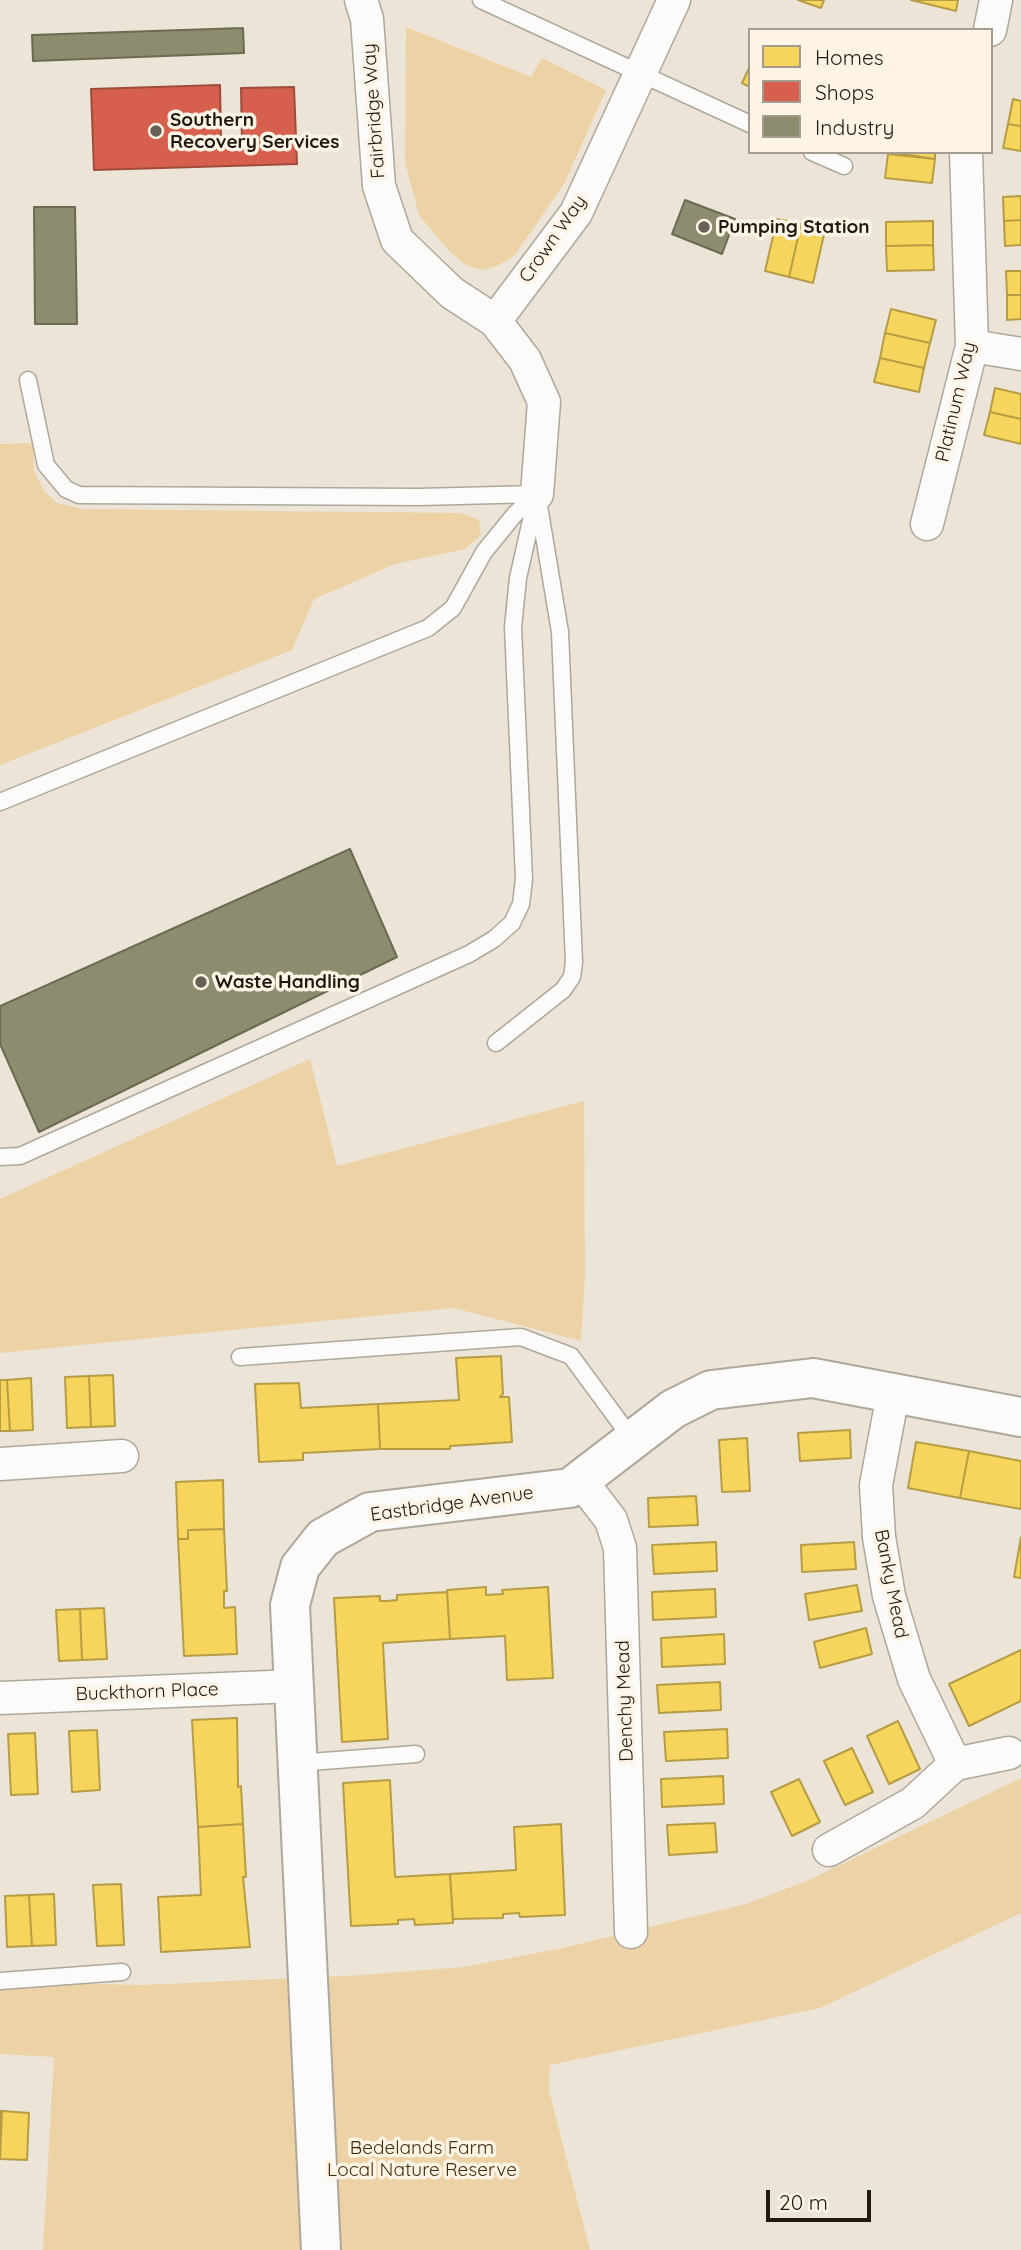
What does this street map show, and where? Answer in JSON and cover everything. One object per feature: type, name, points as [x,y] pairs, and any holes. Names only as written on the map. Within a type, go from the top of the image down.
[{"type":"street","name":"Fairbridge Way","points":[[361,0],[367,19],[379,186],[397,240],[452,293],[495,321],[525,360],[544,402],[537,494]]},
{"type":"street","name":"Crown Way","points":[[495,321],[576,213],[674,0]]},
{"type":"street","points":[[990,28],[996,0]]},
{"type":"street","name":"Platinum Way","points":[[927,524],[972,346],[966,154]]},
{"type":"street","points":[[972,346],[1021,354]]},
{"type":"street","name":"Eastbridge Avenue","points":[[321,2250],[290,1605],[300,1567],[323,1538],[370,1512],[570,1488],[673,1409],[711,1390],[813,1378],[1021,1417]]},
{"type":"street","name":"Banky Mead","points":[[892,1394],[876,1485],[881,1549],[889,1596],[914,1679],[955,1764]]},
{"type":"street","points":[[0,1464],[122,1456]]},
{"type":"street","name":"Denchy Mead","points":[[581,1481],[611,1520],[620,1548],[631,1933]]},
{"type":"street","name":"Buckthorn Place","points":[[0,1698],[295,1686]]},
{"type":"street","points":[[829,1850],[913,1803],[955,1764],[1009,1753]]},
{"type":"lane","points":[[481,0],[748,123]]},
{"type":"lane","points":[[817,154],[844,166]]},
{"type":"lane","points":[[28,380],[46,466],[66,489],[79,495],[367,497],[537,494]]},
{"type":"lane","points":[[0,802],[428,628],[453,608],[484,552],[515,514],[537,494]]},
{"type":"lane","points":[[496,1043],[563,990],[572,977],[574,962],[560,632],[537,494]]},
{"type":"lane","points":[[0,1157],[20,1156],[456,960],[494,939],[512,923],[521,904],[524,879],[513,627],[518,578],[537,494]]},
{"type":"lane","points":[[240,1357],[521,1337],[571,1356],[632,1439]]},
{"type":"lane","points":[[297,1763],[416,1754]]},
{"type":"lane","points":[[0,1981],[122,1972]]},
{"type":"green space","points":[[406,27],[531,77],[542,58],[606,90],[565,182],[515,255],[497,266],[482,270],[466,265],[448,250],[419,215],[405,163]]},
{"type":"green space","points":[[33,443],[34,470],[44,491],[57,503],[83,509],[460,513],[479,520],[481,535],[465,549],[395,564],[314,599],[292,650],[0,765],[0,444]]},
{"type":"green space","points":[[310,1059],[337,1166],[584,1101],[585,1276],[581,1341],[454,1308],[0,1353],[0,1199]]},
{"type":"green space","name":"Bedelands Farm Local Nature Reserve","points":[[1021,1778],[1021,1913],[820,2008],[550,2065],[549,2091],[590,2250],[43,2250],[54,2057],[0,2054],[0,1982],[143,1985],[363,1975],[463,1967],[558,1949],[746,1904],[809,1880]]},
{"type":"building: Homes","points":[[798,0],[824,0],[821,8]]},
{"type":"building: Homes","points":[[911,0],[958,0],[956,11]]},
{"type":"building: Homes","points":[[748,70],[748,86],[742,83]]},
{"type":"building: Homes","points":[[1013,99],[1021,101],[1021,126],[1008,124]]},
{"type":"building: Homes","points":[[1008,124],[1021,126],[1021,151],[1003,148]]},
{"type":"building: Homes","points":[[888,154],[935,159],[932,183],[885,178]]},
{"type":"building: Homes","points":[[901,154],[935,154],[935,159]]},
{"type":"building: Homes","points":[[1021,196],[1021,220],[1004,221],[1003,197]]},
{"type":"building: Homes","points":[[777,219],[801,224],[789,277],[765,271]]},
{"type":"building: Homes","points":[[1021,220],[1021,245],[1005,246],[1004,221]]},
{"type":"building: Homes","points":[[933,221],[933,245],[886,246],[886,222]]},
{"type":"building: Homes","points":[[801,224],[825,230],[813,283],[789,277]]},
{"type":"building: Homes","points":[[933,245],[934,270],[887,271],[886,246]]},
{"type":"building: Homes","points":[[1006,271],[1021,271],[1021,295],[1007,295]]},
{"type":"building: Homes","points":[[1007,295],[1021,295],[1021,319],[1007,320]]},
{"type":"building: Homes","points":[[891,309],[936,320],[930,343],[885,333]]},
{"type":"building: Homes","points":[[885,333],[930,343],[924,368],[880,358]]},
{"type":"building: Homes","points":[[880,358],[924,368],[919,392],[874,382]]},
{"type":"building: Homes","points":[[995,388],[1021,394],[1021,419],[990,412]]},
{"type":"building: Homes","points":[[990,412],[1021,419],[1021,444],[984,435]]},
{"type":"building: Homes","points":[[501,1356],[503,1394],[500,1397],[509,1397],[512,1442],[450,1446],[450,1449],[380,1449],[378,1404],[459,1400],[456,1358]]},
{"type":"building: Homes","points":[[113,1375],[115,1426],[91,1427],[89,1376]]},
{"type":"building: Homes","points":[[89,1376],[91,1427],[67,1428],[65,1377]]},
{"type":"building: Homes","points":[[31,1378],[33,1430],[10,1431],[7,1380]]},
{"type":"building: Homes","points":[[0,1380],[7,1380],[10,1431],[0,1431]]},
{"type":"building: Homes","points":[[299,1383],[301,1408],[378,1404],[380,1449],[303,1453],[303,1460],[259,1462],[255,1384]]},
{"type":"building: Homes","points":[[850,1430],[851,1458],[800,1461],[798,1433]]},
{"type":"building: Homes","points":[[747,1438],[750,1491],[722,1492],[719,1440]]},
{"type":"building: Homes","points":[[916,1442],[969,1451],[960,1498],[908,1488]]},
{"type":"building: Homes","points":[[969,1451],[1021,1461],[1021,1509],[960,1498]]},
{"type":"building: Homes","points":[[223,1480],[224,1529],[188,1530],[188,1539],[178,1539],[176,1482]]},
{"type":"building: Homes","points":[[696,1496],[698,1525],[649,1527],[648,1498]]},
{"type":"building: Homes","points":[[224,1529],[227,1591],[224,1591],[224,1608],[235,1607],[237,1654],[184,1656],[178,1539],[188,1539],[188,1530]]},
{"type":"building: Homes","points":[[1021,1537],[1021,1578],[1014,1577]]},
{"type":"building: Homes","points":[[716,1542],[717,1571],[654,1574],[652,1545]]},
{"type":"building: Homes","points":[[854,1542],[856,1569],[802,1572],[801,1545]]},
{"type":"building: Homes","points":[[857,1585],[862,1611],[809,1620],[805,1594]]},
{"type":"building: Homes","points":[[486,1587],[486,1595],[503,1594],[502,1590],[548,1587],[553,1678],[507,1680],[505,1636],[450,1639],[447,1590]]},
{"type":"building: Homes","points":[[715,1589],[716,1617],[653,1620],[652,1592]]},
{"type":"building: Homes","points":[[447,1592],[450,1639],[383,1643],[388,1739],[342,1742],[334,1598],[380,1596],[380,1601],[387,1601],[397,1600],[397,1595]]},
{"type":"building: Homes","points":[[104,1608],[107,1659],[82,1660],[80,1609]]},
{"type":"building: Homes","points":[[80,1609],[82,1660],[59,1661],[56,1610]]},
{"type":"building: Homes","points":[[866,1628],[872,1654],[820,1668],[814,1642]]},
{"type":"building: Homes","points":[[724,1634],[725,1664],[662,1667],[661,1638]]},
{"type":"building: Homes","points":[[1021,1650],[1021,1701],[969,1726],[949,1684]]},
{"type":"building: Homes","points":[[720,1682],[721,1710],[659,1713],[657,1685]]},
{"type":"building: Homes","points":[[237,1718],[238,1787],[241,1786],[243,1824],[198,1827],[192,1720]]},
{"type":"building: Homes","points":[[898,1721],[920,1769],[889,1784],[867,1736]]},
{"type":"building: Homes","points":[[727,1729],[728,1758],[666,1761],[664,1732]]},
{"type":"building: Homes","points":[[97,1730],[100,1790],[72,1792],[69,1731]]},
{"type":"building: Homes","points":[[35,1733],[38,1794],[11,1795],[8,1734]]},
{"type":"building: Homes","points":[[852,1748],[873,1792],[845,1805],[824,1761]]},
{"type":"building: Homes","points":[[723,1776],[724,1804],[662,1807],[661,1779]]},
{"type":"building: Homes","points":[[799,1779],[820,1822],[792,1836],[771,1792]]},
{"type":"building: Homes","points":[[390,1780],[395,1877],[450,1874],[453,1923],[415,1925],[414,1919],[398,1920],[398,1924],[351,1926],[343,1783]]},
{"type":"building: Homes","points":[[715,1823],[717,1852],[669,1855],[667,1825]]},
{"type":"building: Homes","points":[[243,1824],[246,1877],[243,1877],[250,1947],[161,1952],[158,1897],[201,1895],[198,1827]]},
{"type":"building: Homes","points":[[561,1824],[565,1915],[520,1917],[519,1913],[503,1914],[503,1918],[453,1919],[450,1874],[516,1870],[514,1827]]},
{"type":"building: Homes","points":[[121,1884],[124,1945],[97,1946],[93,1885]]},
{"type":"building: Homes","points":[[54,1894],[56,1945],[32,1946],[29,1895]]},
{"type":"building: Homes","points":[[29,1895],[32,1946],[7,1947],[5,1896]]},
{"type":"building: Homes","points":[[0,2111],[2,2111],[0,2159]]},
{"type":"building: Homes","points":[[2,2111],[29,2113],[27,2160],[0,2159]]},
{"type":"building: Shops","name":"Southern Recovery Services","points":[[220,85],[221,141],[242,141],[241,88],[294,87],[297,164],[94,170],[91,89]]},
{"type":"building: Industry","points":[[243,28],[244,53],[33,61],[32,35]]},
{"type":"building: Industry","name":"Pumping Station","points":[[685,200],[735,219],[722,254],[672,234]]},
{"type":"building: Industry","points":[[34,207],[75,207],[77,324],[35,324]]},
{"type":"building: Industry","name":"Waste Handling","points":[[350,849],[397,957],[39,1132],[0,1044],[0,1006]]},
{"type":"place","name":"Southern Recovery Services","points":[[156,131]]},
{"type":"place","name":"Pumping Station","points":[[704,227]]},
{"type":"place","name":"Waste Handling","points":[[201,982]]}]
